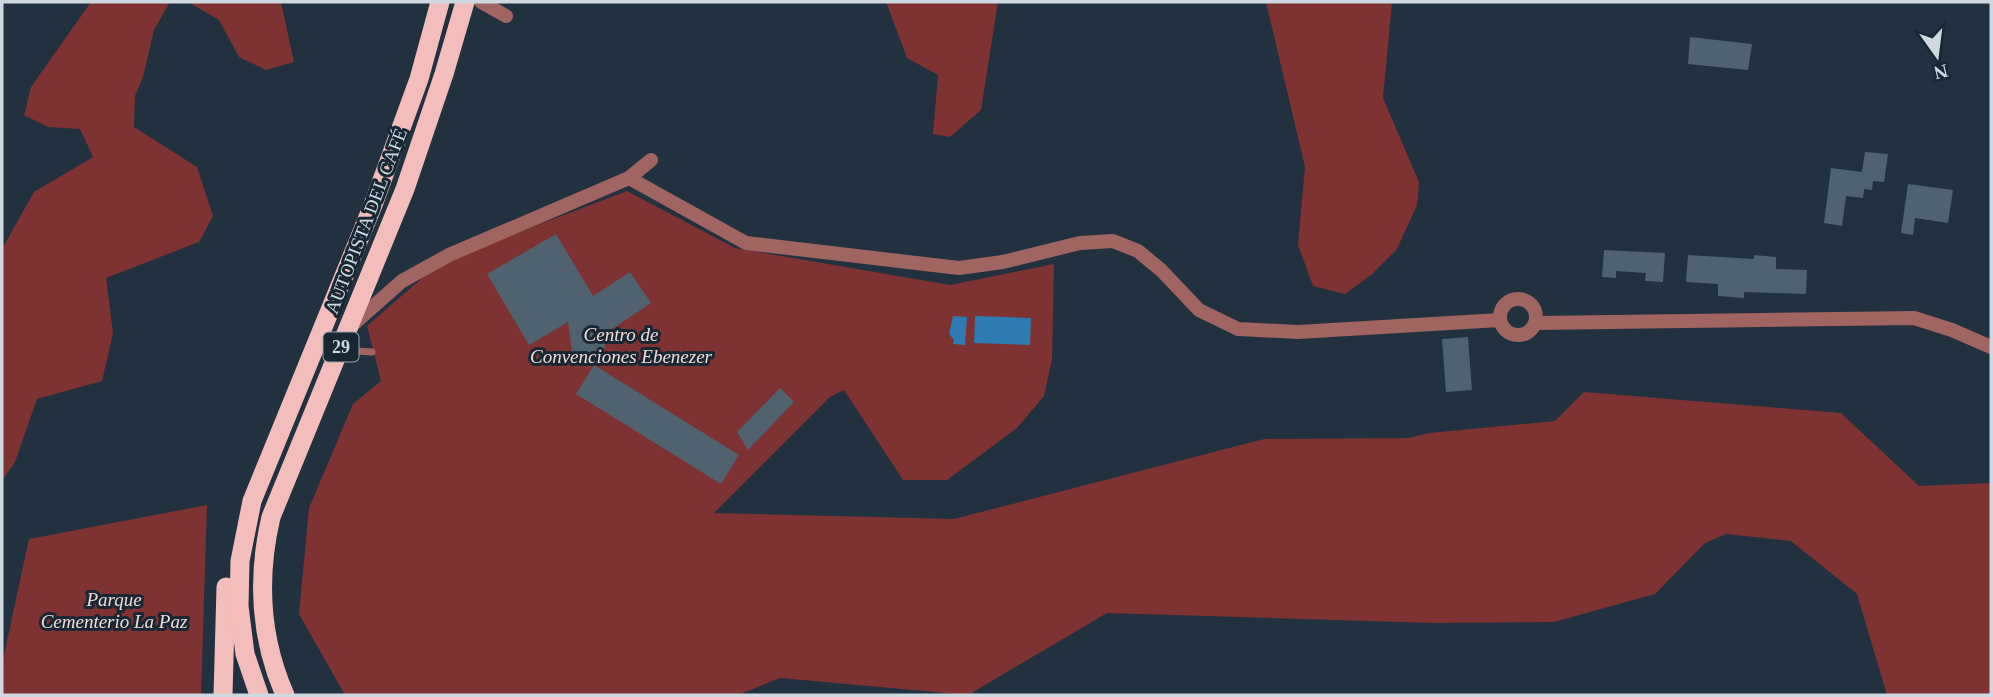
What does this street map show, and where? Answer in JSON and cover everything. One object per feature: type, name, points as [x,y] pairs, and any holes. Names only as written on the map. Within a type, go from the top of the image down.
[{"type":"highway","name":"AUTOPISTA DEL CAFÉ","points":[[259,695],[243,641],[239,584],[244,533],[252,501],[373,205],[419,79],[440,2]]},
{"type":"highway","name":"AUTOPISTA DEL CAFÉ","points":[[285,695],[273,664],[264,621],[262,597],[267,534],[278,498],[349,329],[420,145],[464,2]]},
{"type":"highway","points":[[223,695],[226,583],[231,549],[251,489],[267,460]]},
{"type":"highway","points":[[264,554],[285,666],[296,695]]},
{"type":"street","points":[[481,2],[506,16]]},
{"type":"street","points":[[349,329],[402,281],[449,255],[629,178],[651,160]]},
{"type":"street","points":[[629,178],[746,243],[959,268],[1003,262],[1080,243],[1114,241],[1138,251],[1161,270],[1199,310],[1238,329],[1298,332],[1500,320]]},
{"type":"street","points":[[1522,299],[1533,305],[1536,323],[1529,332],[1517,335],[1506,330],[1500,320],[1502,308],[1510,300],[1522,299]]},
{"type":"street","points":[[1536,323],[1914,318],[1952,330],[1991,347]]},
{"type":"lane","points":[[340,350],[372,352]]},
{"type":"green space","points":[[91,2],[170,2],[154,30],[143,77],[135,96],[134,127],[197,167],[213,216],[199,242],[106,278],[113,333],[102,381],[37,399],[15,462],[2,481],[2,249],[34,192],[93,157],[80,129],[48,127],[24,115],[31,87]]},
{"type":"green space","points":[[188,2],[281,2],[294,62],[266,70],[239,57],[219,20]]},
{"type":"green space","points":[[886,2],[998,2],[981,110],[950,137],[933,134],[938,75],[907,58]]},
{"type":"green space","points":[[1266,2],[1392,2],[1383,98],[1419,182],[1417,205],[1397,249],[1371,275],[1345,294],[1313,286],[1298,245],[1305,167]]},
{"type":"green space","name":"Centro de Convenciones Ebenezer","points":[[627,191],[735,248],[950,285],[1054,264],[1052,359],[1044,396],[1017,428],[947,480],[903,480],[844,390],[830,397],[714,513],[954,519],[1264,439],[1409,438],[1429,433],[1555,421],[1584,392],[1841,413],[1919,486],[1991,483],[1991,695],[1887,695],[1857,594],[1791,541],[1726,534],[1705,543],[1655,594],[1554,622],[1433,623],[1107,613],[968,695],[780,678],[738,695],[345,695],[299,614],[309,508],[353,404],[381,381],[367,326],[428,273],[485,245]]},
{"type":"green space","name":"Parque Cementerio La Paz","points":[[207,505],[201,695],[2,695],[2,664],[29,539]]},
{"type":"water","points":[[953,316],[967,317],[965,345],[953,344],[954,340],[949,334]]},
{"type":"water","points":[[975,316],[1031,318],[1030,345],[974,343]]},
{"type":"building","points":[[1690,37],[1752,44],[1748,70],[1688,64]]},
{"type":"building","points":[[1865,152],[1888,154],[1884,182],[1873,181],[1872,190],[1864,189],[1863,198],[1846,196],[1842,226],[1824,223],[1831,168],[1862,172]]},
{"type":"building","points":[[1908,184],[1953,190],[1948,223],[1915,218],[1913,235],[1901,233]]},
{"type":"building","points":[[556,234],[593,296],[630,272],[651,303],[603,335],[605,347],[596,359],[580,361],[572,352],[568,322],[529,345],[487,274]]},
{"type":"building","points":[[1604,250],[1665,253],[1663,282],[1645,281],[1646,273],[1616,271],[1616,278],[1602,277]]},
{"type":"building","points":[[1688,255],[1754,259],[1754,255],[1776,257],[1776,269],[1807,270],[1806,294],[1744,292],[1744,298],[1718,296],[1718,284],[1686,282]]},
{"type":"building","points":[[1468,337],[1472,390],[1446,392],[1442,339]]},
{"type":"building","points":[[594,365],[739,455],[721,484],[576,394]]},
{"type":"building","points":[[780,388],[794,402],[748,450],[737,432]]}]
